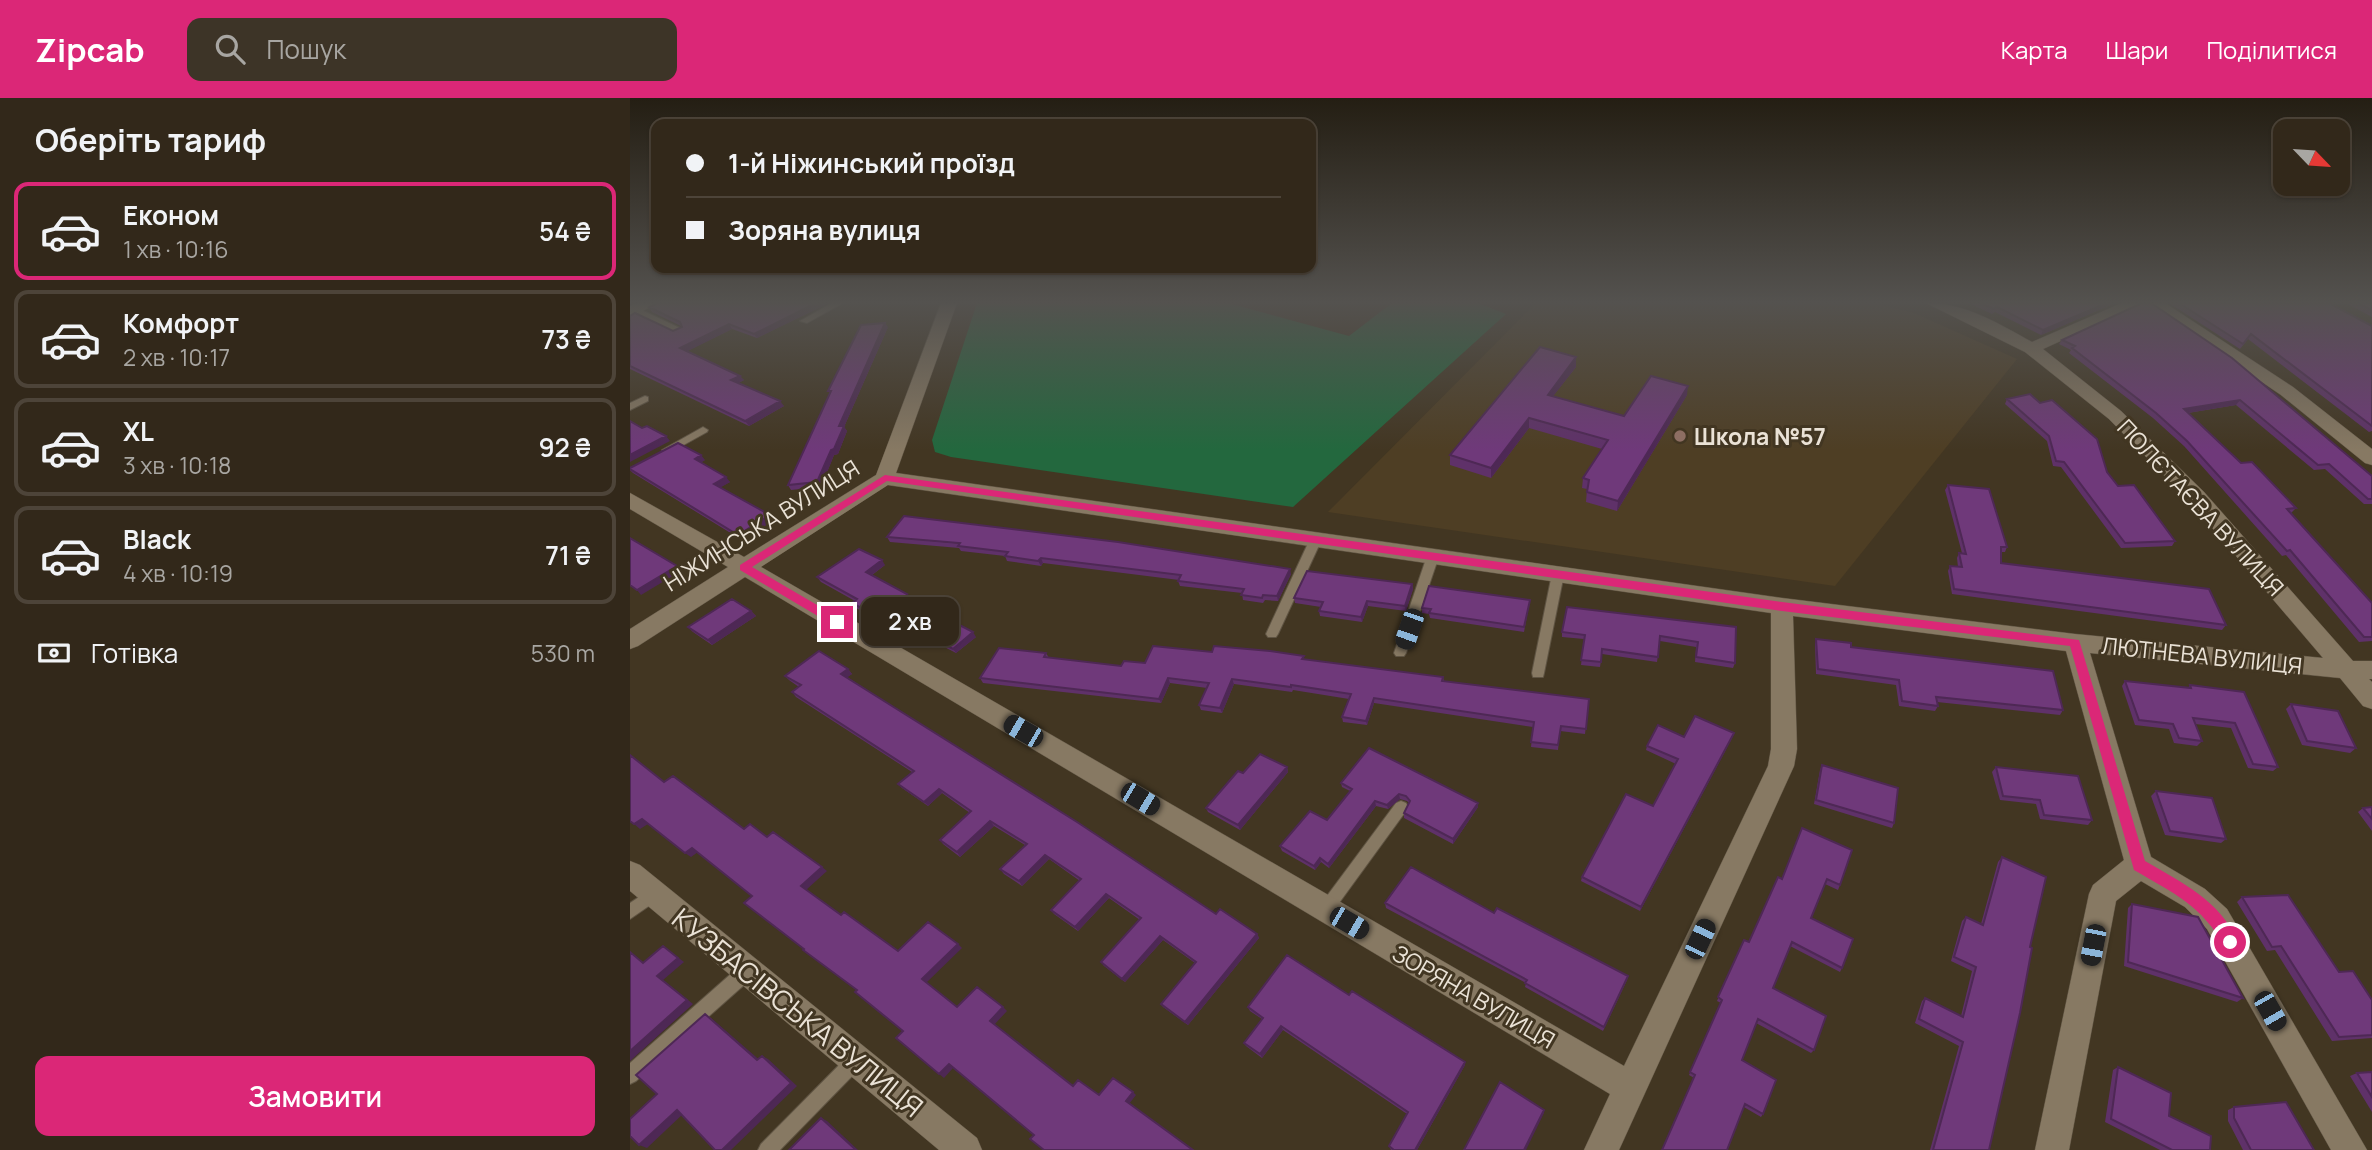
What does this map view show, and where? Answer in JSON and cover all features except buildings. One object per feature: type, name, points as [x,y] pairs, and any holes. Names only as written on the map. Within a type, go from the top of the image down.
[{"type":"street","points":[[885,478],[931,352]]},
{"type":"street","name":"ПОЛЄТАЄВА ВУЛИЦЯ","points":[[2036,352],[2084,388],[2156,454],[2360,670],[2372,699]]},
{"type":"street","points":[[2229,352],[2278,384],[2372,459]]},
{"type":"street","name":"ЛЮТНЕВА ВУЛИЦЯ","points":[[885,478],[1782,607],[2074,643],[2360,670]]},
{"type":"street","name":"НІЖИНСЬКА ВУЛИЦЯ","points":[[630,640],[885,478]]},
{"type":"street","name":"ЗОРЯНА ВУЛИЦЯ","points":[[630,500],[1630,1088]]},
{"type":"street","points":[[1601,1150],[1783,758],[1782,607]]},
{"type":"street","points":[[2074,643],[2139,865],[2195,898],[2217,919],[2350,1150]]},
{"type":"street","points":[[2052,1150],[2103,894],[2139,865]]},
{"type":"street","name":"КУЗБАСІВСЬКА ВУЛИЦЯ","points":[[630,874],[642,903],[747,971],[965,1150]]},
{"type":"lane","points":[[630,407],[645,399]]},
{"type":"lane","points":[[654,456],[703,430]]},
{"type":"lane","points":[[1272,634],[1316,540]]},
{"type":"lane","points":[[1400,653],[1433,556]]},
{"type":"lane","points":[[1538,673],[1558,574]]},
{"type":"lane","points":[[1326,909],[1401,807]]},
{"type":"lane","points":[[630,1075],[747,971]]},
{"type":"lane","points":[[767,1150],[856,1060]]},
{"type":"shaded area","name":"Школа №57","points":[[1487,352],[2002,352],[2017,359],[1835,586],[1328,512]]},
{"type":"green space","points":[[961,352],[1464,352],[1293,507],[951,457],[935,452],[932,440]]},
{"type":"place","name":"Школа №57","points":[[1680,436]]},
{"type":"route","points":[[837,622],[744,567],[885,478],[1782,607],[2074,643],[2139,865],[2195,898],[2217,919],[2230,942]]}]
